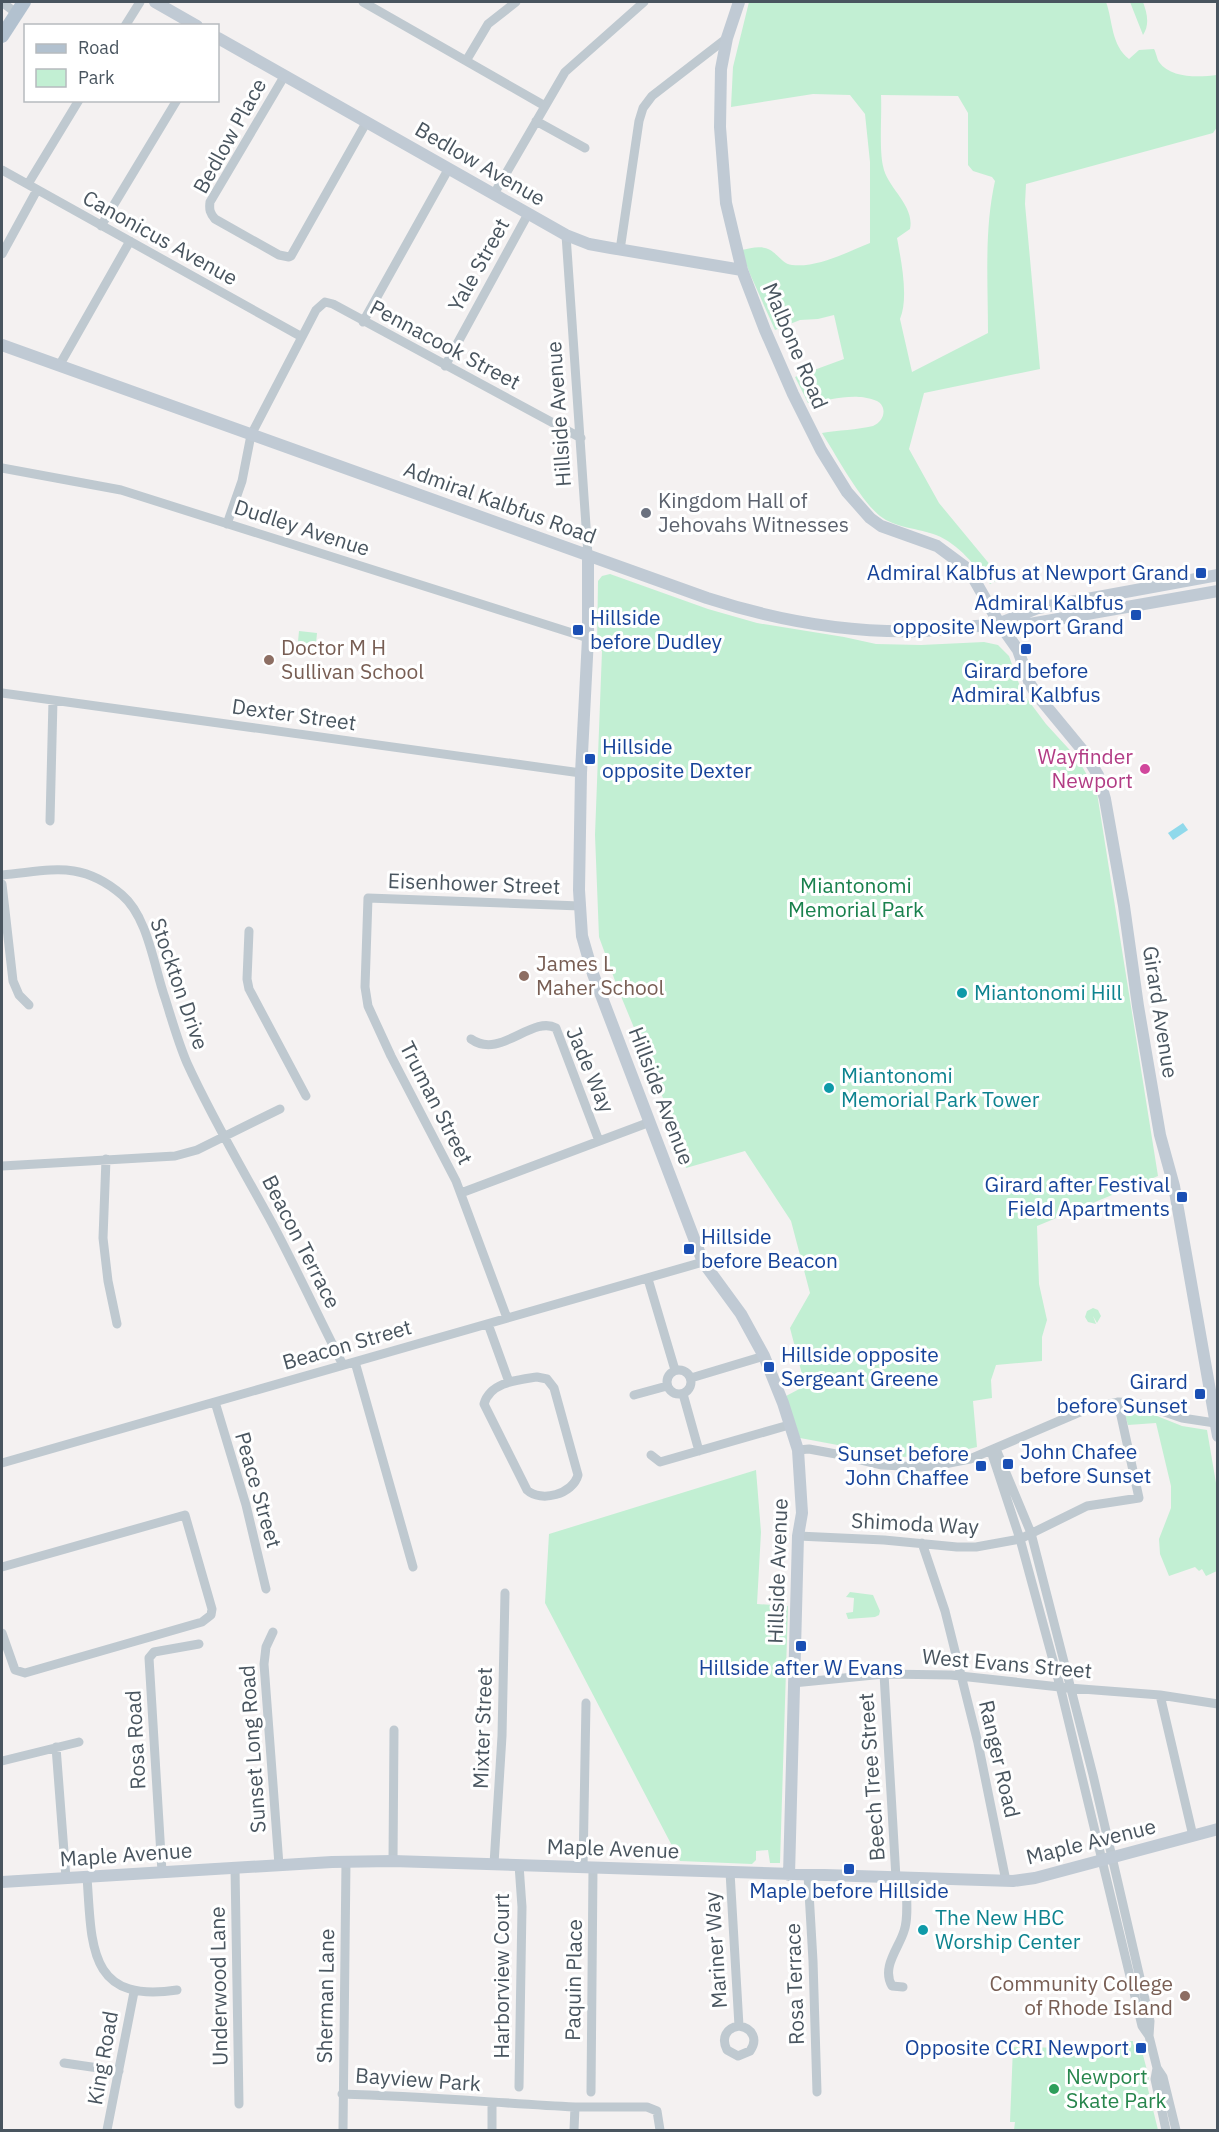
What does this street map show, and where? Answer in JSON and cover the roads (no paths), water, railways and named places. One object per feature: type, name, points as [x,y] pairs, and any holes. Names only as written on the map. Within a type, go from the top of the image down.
[{"type":"main road","points":[[2,36],[20,7]]},
{"type":"street","points":[[2,2],[20,7]]},
{"type":"street","points":[[126,24],[140,2]]},
{"type":"street","points":[[155,2],[194,24]]},
{"type":"street","points":[[363,2],[545,106]]},
{"type":"street","points":[[466,62],[488,24],[516,2]]},
{"type":"street","points":[[494,194],[565,72],[644,2]]},
{"type":"street","name":"Malbone Road","points":[[739,2],[721,69],[721,153],[728,218],[742,270],[765,330],[810,428],[858,506],[881,526],[937,546],[964,566],[978,585],[999,623]]},
{"type":"street","name":"Bedlow Avenue","points":[[219,39],[566,235],[589,244],[742,270]]},
{"type":"street","points":[[620,250],[639,121],[643,108],[652,96],[728,39]]},
{"type":"street","name":"Bedlow Place","points":[[285,75],[210,202],[209,209],[211,214],[279,255],[291,256],[366,123]]},
{"type":"street","points":[[28,184],[79,102]]},
{"type":"street","points":[[101,226],[176,102]]},
{"type":"street","points":[[536,121],[585,148]]},
{"type":"street","points":[[363,322],[449,168]]},
{"type":"street","name":"Canonicus Avenue","points":[[2,170],[302,337]]},
{"type":"street","points":[[2,254],[37,190]]},
{"type":"street","name":"Yale Street","points":[[445,366],[528,214]]},
{"type":"street","name":"Hillside Avenue","points":[[566,235],[588,555],[588,638],[581,773],[580,906],[582,936],[593,974],[703,1262],[741,1314],[764,1356],[783,1403],[798,1450],[802,1513],[798,1536],[789,1875]]},
{"type":"street","points":[[59,366],[130,241]]},
{"type":"street","name":"Pennacook Street","points":[[302,337],[316,310],[325,302],[333,304],[581,438]]},
{"type":"street","points":[[227,524],[242,481],[251,435],[302,337]]},
{"type":"street","name":"Admiral Kalbfus Road","points":[[2,345],[732,606],[807,623],[860,629],[918,631],[999,623],[1024,625],[1218,591]]},
{"type":"street","name":"Dudley Avenue","points":[[2,468],[121,490],[588,638]]},
{"type":"street","name":"Admiral Kalbfus Road","points":[[999,623],[1038,608],[1218,575]]},
{"type":"street","name":"Girard Avenue","points":[[999,623],[1018,650],[1030,684],[1084,752],[1103,788],[1158,1125],[1173,1186],[1216,1429]]},
{"type":"street","name":"Dexter Street","points":[[2,693],[581,773]]},
{"type":"street","points":[[50,820],[53,700]]},
{"type":"street","name":"Stockton Drive","points":[[2,875],[46,870],[75,870],[109,884],[127,899],[148,940],[187,1062],[225,1137]]},
{"type":"street","points":[[2,884],[13,981],[19,995],[29,1005]]},
{"type":"street","name":"Eisenhower Street","points":[[368,898],[580,906]]},
{"type":"street","name":"Truman Street","points":[[368,898],[365,987],[368,1006],[391,1056],[441,1150],[460,1193],[507,1318]]},
{"type":"street","points":[[249,931],[247,979],[249,989],[304,1092]]},
{"type":"street","name":"Jade Way","points":[[471,1039],[482,1045],[491,1046],[542,1026],[552,1025],[556,1028],[599,1141]]},
{"type":"street","points":[[2,1166],[106,1158],[175,1156],[197,1150],[280,1109]]},
{"type":"street","points":[[460,1193],[650,1122]]},
{"type":"street","name":"Beacon Terrace","points":[[225,1137],[285,1248],[344,1365]]},
{"type":"street","points":[[106,1158],[103,1238],[108,1281],[117,1324]]},
{"type":"street","name":"Beacon Street","points":[[2,1463],[703,1262]]},
{"type":"street","points":[[648,1279],[675,1370]]},
{"type":"street","points":[[488,1324],[509,1382]]},
{"type":"street","points":[[691,1378],[764,1356]]},
{"type":"street","points":[[355,1362],[413,1567]]},
{"type":"street","points":[[675,1370],[685,1371],[691,1378],[690,1388],[683,1394],[673,1393],[667,1386],[668,1376],[675,1370]]},
{"type":"street","points":[[537,1377],[552,1383],[578,1475],[574,1485],[568,1490],[543,1497],[533,1496],[527,1490],[484,1404],[491,1392],[509,1382],[537,1377]]},
{"type":"street","points":[[634,1395],[667,1386]]},
{"type":"street","points":[[683,1394],[699,1451]]},
{"type":"street","name":"Peace Street","points":[[214,1402],[246,1505],[266,1589]]},
{"type":"street","points":[[798,1450],[836,1454],[882,1465],[921,1467],[970,1459],[1086,1409],[1118,1402],[1141,1404],[1216,1429]]},
{"type":"street","name":"Shimoda Way","points":[[798,1536],[976,1547],[1020,1539],[1087,1506],[1139,1498],[1118,1402]]},
{"type":"street","points":[[651,1455],[660,1462],[789,1425]]},
{"type":"street","points":[[994,1450],[1030,1533],[1064,1687]]},
{"type":"street","points":[[994,1450],[1064,1687],[1093,1775],[1107,1858],[1150,2021],[1149,2036],[1157,2068],[1163,2077],[1176,2130]]},
{"type":"street","points":[[2,1568],[185,1515],[212,1609],[208,1620],[25,1673],[15,1670],[2,1633]]},
{"type":"street","name":"Ranger Road","points":[[922,1543],[945,1611],[981,1754],[1006,1881]]},
{"type":"street","name":"Mixter Street","points":[[494,1864],[502,1736],[505,1593]]},
{"type":"street","name":"Sunset Long Road","points":[[273,1632],[266,1647],[264,1664],[279,1865]]},
{"type":"street","name":"Rosa Road","points":[[162,1872],[149,1658],[154,1652],[199,1644]]},
{"type":"street","name":"West Evans Street","points":[[793,1683],[884,1674],[961,1675],[1160,1695],[1218,1704]]},
{"type":"street","name":"Beech Tree Street","points":[[884,1674],[905,1930],[890,1962],[889,1974],[892,1986],[903,1987]]},
{"type":"street","points":[[1160,1695],[1193,1836]]},
{"type":"street","name":"Paquin Place","points":[[586,1703],[591,2092]]},
{"type":"street","points":[[393,1861],[394,1730]]},
{"type":"street","points":[[2,1761],[79,1742]]},
{"type":"street","points":[[56,1747],[66,1878]]},
{"type":"street","name":"Maple Avenue","points":[[2,1882],[346,1861],[1006,1881],[1035,1878],[1218,1829]]},
{"type":"street","name":"Sherman Lane","points":[[343,2130],[346,1861]]},
{"type":"street","name":"Harborview Court","points":[[519,1865],[522,1907],[519,2087]]},
{"type":"street","name":"Underwood Lane","points":[[235,1868],[239,2104]]},
{"type":"street","name":"Mariner Way","points":[[730,1872],[739,2026]]},
{"type":"street","name":"Rosa Terrace","points":[[808,1875],[817,2092]]},
{"type":"street","points":[[87,1877],[91,1935],[99,1965],[112,1979],[125,1989],[134,1992],[160,1993],[177,1990]]},
{"type":"street","name":"King Road","points":[[107,2130],[134,1992]]},
{"type":"street","points":[[64,2062],[119,2071]]},
{"type":"street","points":[[1157,2068],[1155,2079],[1166,2130]]},
{"type":"street","name":"Bayview Park","points":[[342,2094],[411,2096],[492,2103],[647,2107],[657,2111],[660,2130]]},
{"type":"street","name":"Bayview Park","points":[[492,2103],[492,2130]]},
{"type":"street","points":[[574,2106],[574,2130]]},
{"type":"water","points":[[1183,823],[1188,830],[1173,840],[1168,833]]},
{"type":"place","name":"Kingdom Hall of Jehovahs Witnesses","points":[[646,513]]},
{"type":"place","name":"Admiral Kalbfus at Newport Grand","points":[[1201,573]]},
{"type":"place","name":"Admiral Kalbfus opposite Newport Grand","points":[[1136,615]]},
{"type":"place","name":"Hillside before Dudley","points":[[578,630]]},
{"type":"place","name":"Girard before Admiral Kalbfus","points":[[1026,649]]},
{"type":"place","name":"Doctor M H Sullivan School","points":[[269,660]]},
{"type":"place","name":"Hillside opposite Dexter","points":[[590,759]]},
{"type":"place","name":"Wayfinder Newport","points":[[1145,769]]},
{"type":"place","name":"James L Maher School","points":[[524,976]]},
{"type":"place","name":"Miantonomi Hill","points":[[962,993]]},
{"type":"place","name":"Miantonomi Memorial Park Tower","points":[[829,1088]]},
{"type":"place","name":"Girard after Festival Field Apartments","points":[[1182,1197]]},
{"type":"place","name":"Hillside before Beacon","points":[[689,1249]]},
{"type":"place","name":"Hillside opposite Sergeant Greene","points":[[769,1367]]},
{"type":"place","name":"Girard before Sunset","points":[[1200,1394]]},
{"type":"place","name":"John Chafee before Sunset","points":[[1008,1464]]},
{"type":"place","name":"Sunset before John Chaffee","points":[[981,1466]]},
{"type":"place","name":"Hillside after W Evans","points":[[801,1646]]},
{"type":"place","name":"Maple before Hillside","points":[[849,1869]]},
{"type":"place","name":"The New HBC Worship Center","points":[[923,1930]]},
{"type":"place","name":"Community College of Rhode Island","points":[[1185,1996]]},
{"type":"place","name":"Opposite CCRI Newport","points":[[1141,2048]]},
{"type":"place","name":"Newport Skate Park","points":[[1054,2089]]},
{"type":"park label","name":"Miantonomi Memorial Park","points":[[856,898]]}]
